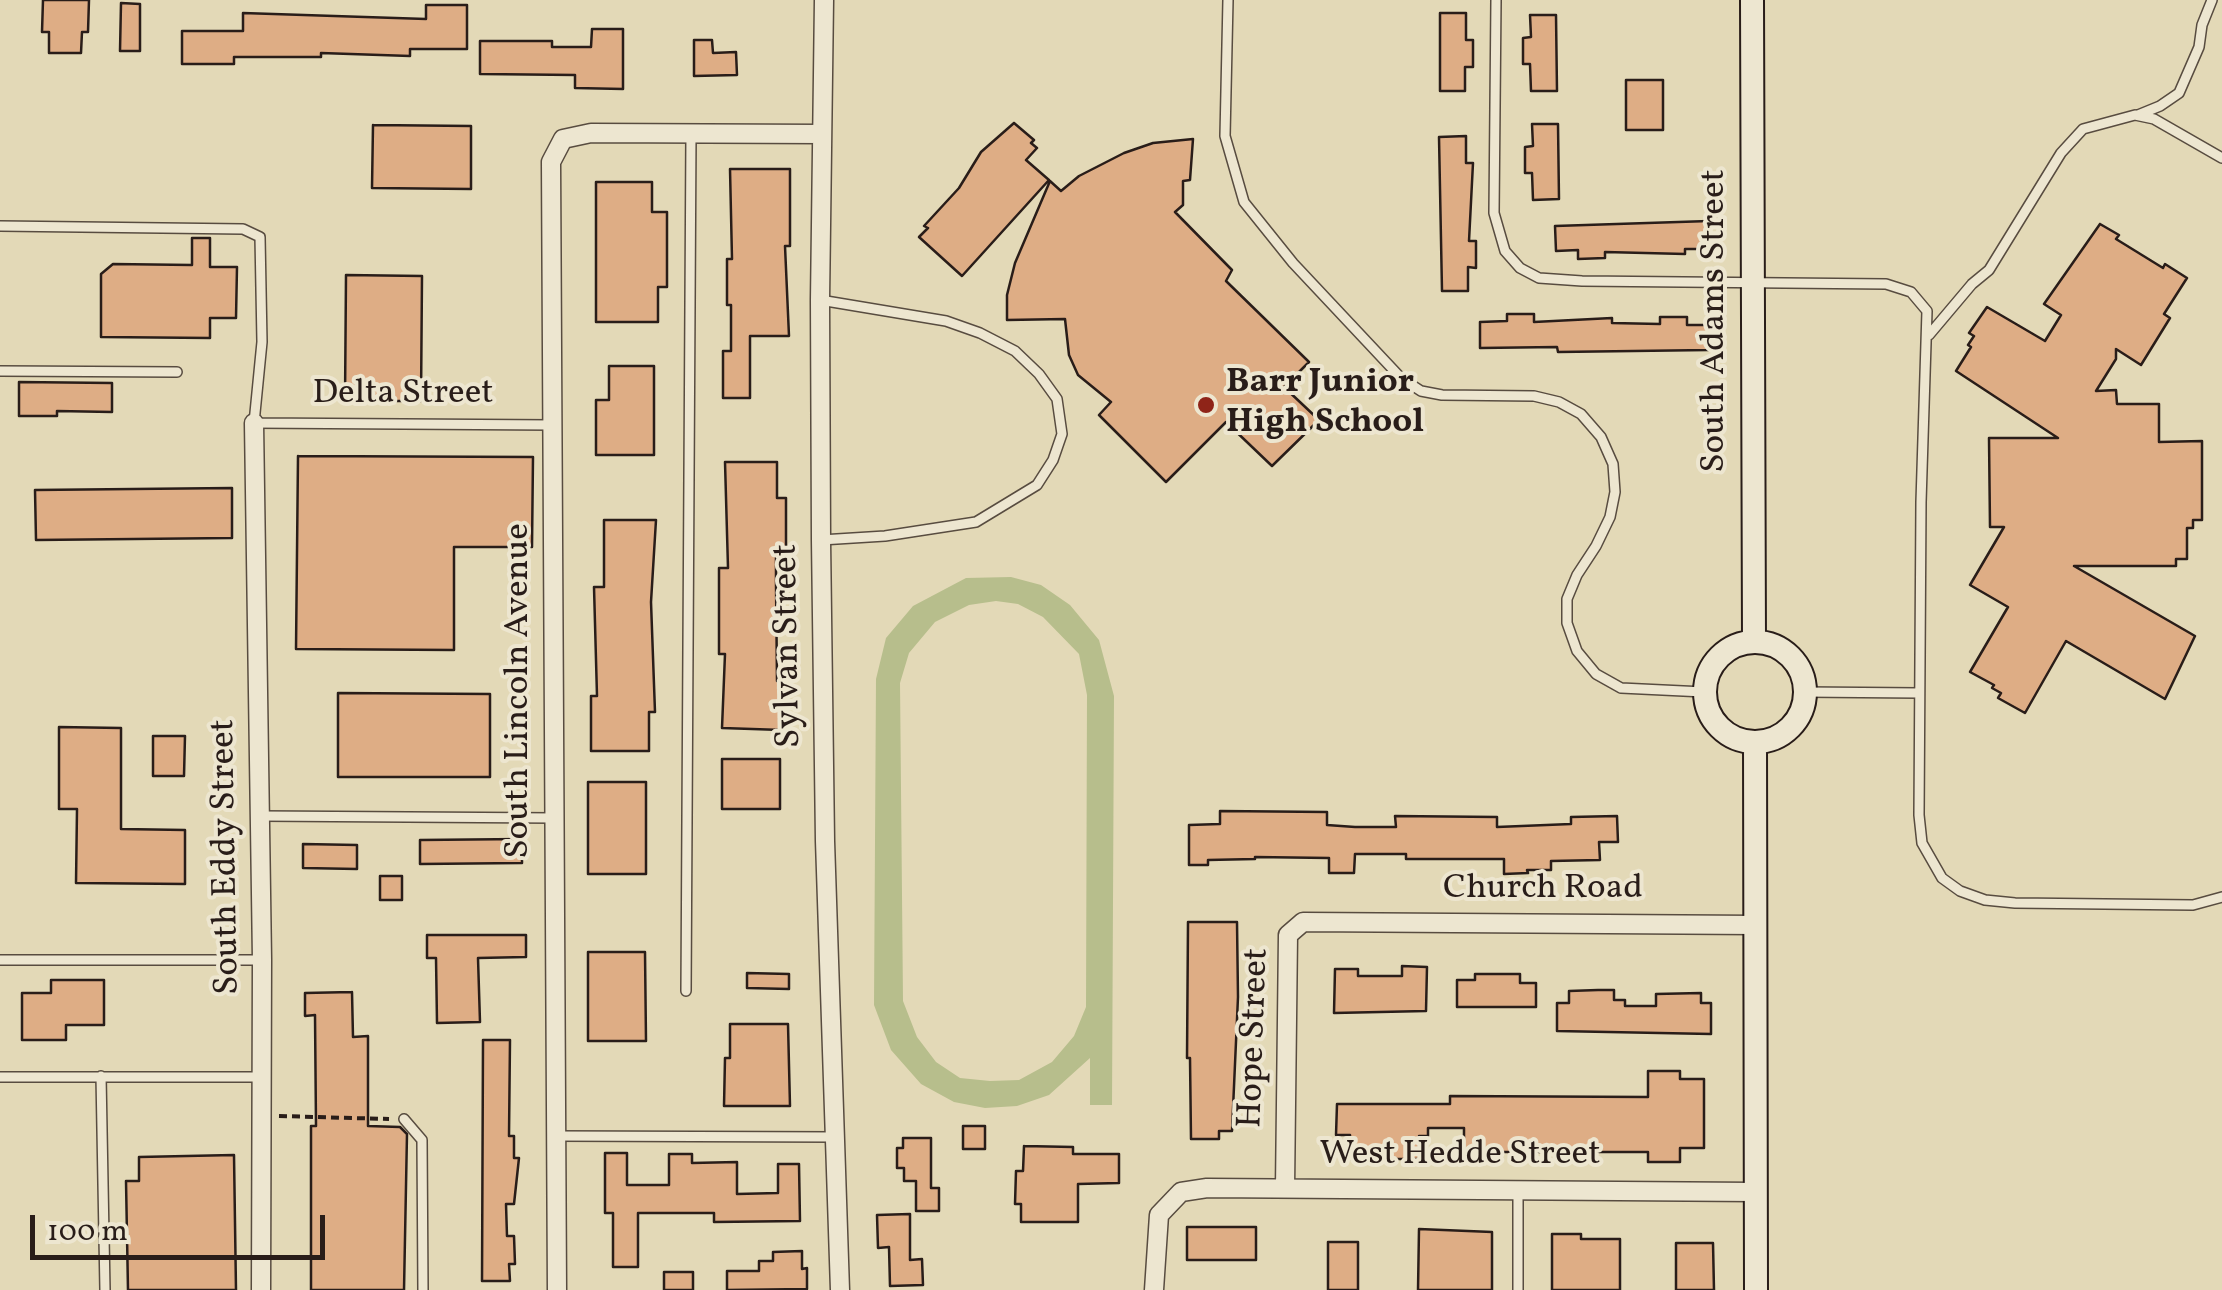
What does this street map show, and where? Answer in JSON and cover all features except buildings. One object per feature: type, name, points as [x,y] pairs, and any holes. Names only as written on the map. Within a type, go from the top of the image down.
[{"type":"street","name":"Sylvan Street","points":[[824,0],[821,540],[825,841],[840,1290]]},
{"type":"street","name":"South Adams Street","points":[[1752,0],[1754,642]]},
{"type":"street","name":"South Lincoln Avenue","points":[[558,1290],[551,162],[563,139],[607,133],[691,134]]},
{"type":"street","points":[[691,134],[822,134]]},
{"type":"street","name":"South Eddy Street","points":[[254,422],[261,816],[261,1290]]},
{"type":"street","points":[[1754,642],[1782,648],[1794,656],[1804,679],[1800,714],[1790,728],[1780,736],[1755,742],[1721,730],[1712,720],[1704,692],[1710,668],[1722,654],[1736,644],[1754,642]]},
{"type":"street","points":[[1755,742],[1756,1290]]},
{"type":"street","name":"Hope Street","points":[[1284,1188],[1288,935],[1303,922],[1330,922]]},
{"type":"street","name":"Church Road","points":[[1330,922],[1757,925]]},
{"type":"street","name":"West Hedde Street","points":[[1154,1290],[1160,1215],[1181,1192],[1207,1188],[1754,1192]]},
{"type":"lane","points":[[1228,0],[1225,136],[1244,202],[1380,359],[1411,385],[1442,395],[1534,396],[1559,402],[1581,414],[1601,437],[1613,464],[1614,492],[1610,517],[1567,599],[1567,622],[1577,651],[1596,674],[1620,688],[1704,692]]},
{"type":"lane","points":[[1496,0],[1494,214],[1505,251],[1520,268],[1540,278],[1582,281],[1898,286],[1922,302],[1929,322],[1919,639],[1922,843],[1942,878],[1960,891],[1984,900],[2016,904],[2193,905],[2222,897]]},
{"type":"lane","points":[[1927,337],[1989,270],[2074,138],[2097,123],[2135,116],[2160,106],[2179,92],[2200,46],[2202,25],[2212,0]]},
{"type":"lane","points":[[2135,116],[2154,120],[2222,158]]},
{"type":"lane","points":[[686,991],[691,134]]},
{"type":"lane","points":[[0,226],[243,229],[260,237],[262,342],[254,422]]},
{"type":"lane","points":[[820,300],[946,321],[1015,351],[1057,399],[1062,434],[1053,460],[1037,484],[976,522],[902,534],[821,540]]},
{"type":"lane","points":[[0,371],[177,372]]},
{"type":"lane","name":"Delta Street","points":[[254,422],[552,425]]},
{"type":"lane","points":[[1804,692],[1919,693]]},
{"type":"lane","points":[[261,816],[554,818]]},
{"type":"lane","points":[[0,960],[262,960]]},
{"type":"lane","points":[[0,1076],[262,1077]]},
{"type":"lane","points":[[101,1076],[104,1290]]},
{"type":"lane","points":[[404,1119],[422,1140],[423,1290]]},
{"type":"lane","points":[[556,1136],[835,1137]]},
{"type":"lane","points":[[1518,1190],[1518,1290]]},
{"type":"path","points":[[262,1116],[404,1119]]},
{"type":"green space","points":[[1011,577],[1041,585],[1070,605],[1099,640],[1114,696],[1112,1105],[1090,1105],[1090,1058],[1049,1095],[1017,1106],[985,1108],[954,1102],[921,1084],[891,1050],[874,1005],[876,679],[886,638],[913,606],[966,578]],"holes":[[[996,601],[1018,604],[1043,617],[1079,654],[1087,695],[1086,1007],[1074,1036],[1052,1062],[1019,1080],[990,1081],[960,1078],[936,1062],[917,1037],[903,1001],[900,683],[909,653],[935,622],[969,605]]]},
{"type":"place","name":"Barr Junior High School","points":[[1206,405]]}]
